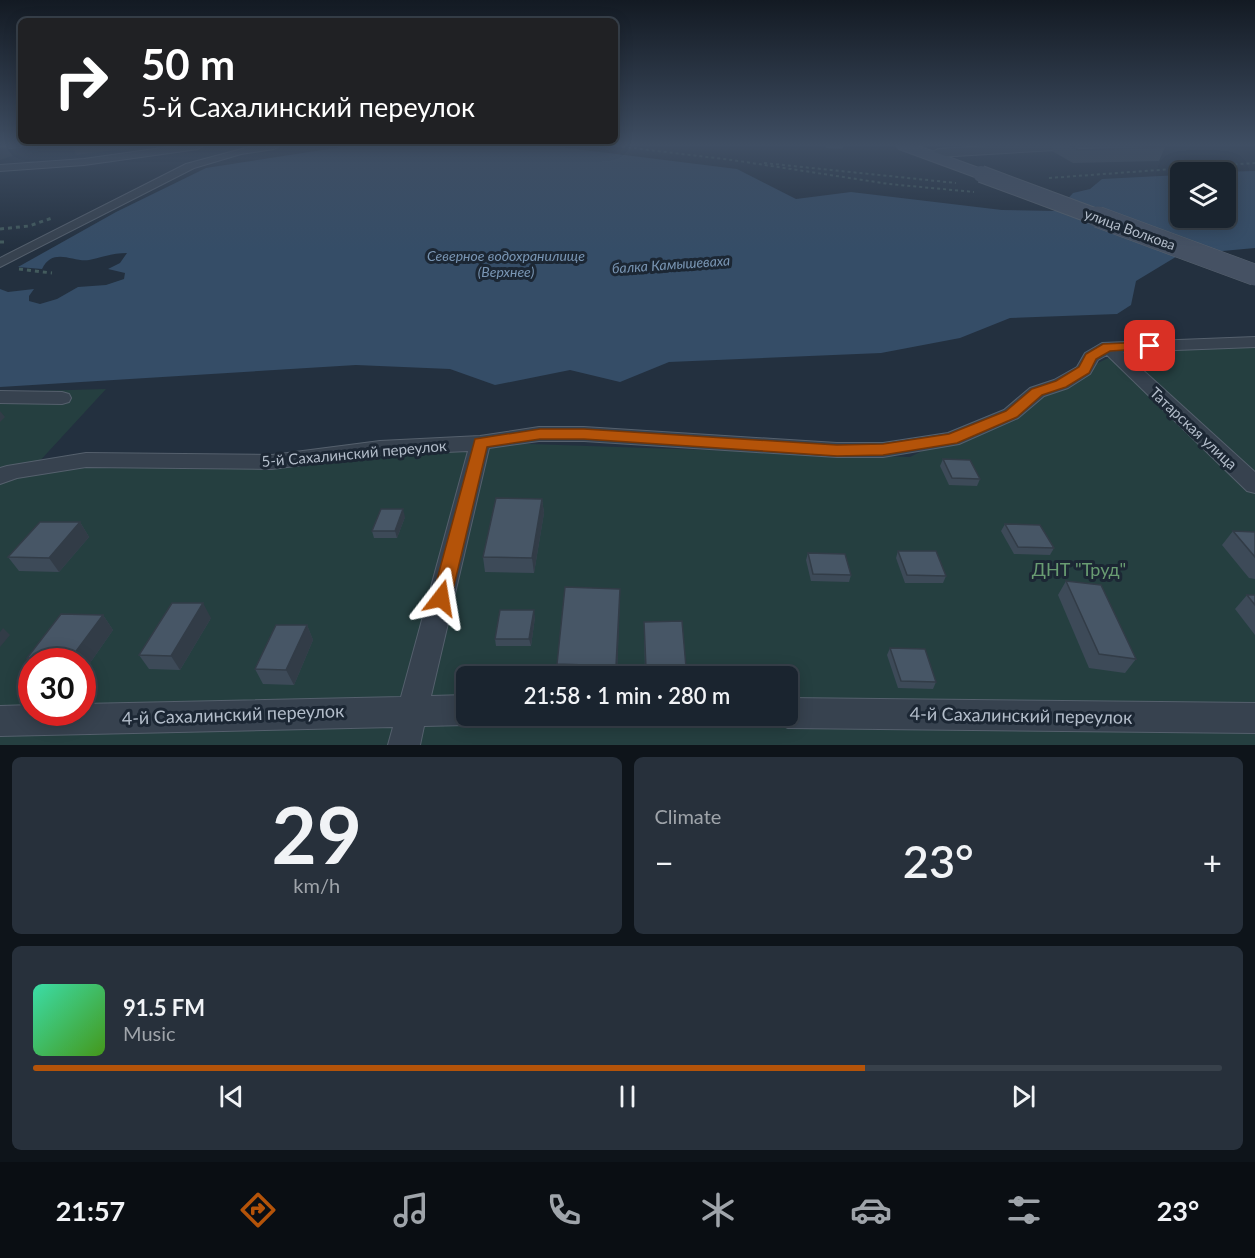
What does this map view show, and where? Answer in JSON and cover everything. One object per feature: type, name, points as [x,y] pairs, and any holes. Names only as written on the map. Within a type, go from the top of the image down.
[{"type":"main road","name":"улица Волкова","points":[[985,181],[1255,267]]},
{"type":"main road","name":"улица Волкова","points":[[985,181],[1255,274]]},
{"type":"street","points":[[0,263],[161,181]]},
{"type":"street","points":[[1108,347],[1255,342]]},
{"type":"street","name":"5-й Сахалинский переулок","points":[[0,476],[15,471],[86,460],[272,462],[380,448],[480,442],[540,434],[584,434],[837,450],[883,450],[952,439],[1011,414],[1037,392],[1061,384],[1084,370],[1091,357],[1108,347]]},
{"type":"street","name":"Татарская улица","points":[[1108,347],[1255,485]]},
{"type":"street","points":[[0,397],[62,398]]},
{"type":"street","points":[[404,745],[480,442]]},
{"type":"street","name":"4-й Сахалинский переулок","points":[[0,721],[456,710]]},
{"type":"street","name":"4-й Сахалинский переулок","points":[[798,713],[1255,717]]},
{"type":"path","points":[[855,181],[917,189],[977,181]]},
{"type":"path","points":[[936,181],[962,184]]},
{"type":"path","points":[[10,268],[52,273]]},
{"type":"green space","name":"ДНТ \"Труд\"","points":[[1255,345],[1255,745],[0,745],[0,392],[106,389],[37,464],[347,459],[503,443],[910,457],[1116,354]]},
{"type":"water","name":"Северное водохранилище (Верхнее)","points":[[180,181],[760,181],[796,199],[851,192],[1002,210],[1057,211],[1073,193],[1090,189],[1100,181],[1170,181],[1170,228],[1236,228],[1236,181],[1255,181],[1255,248],[1179,255],[1136,281],[1131,305],[1117,314],[1010,318],[960,338],[881,353],[669,362],[620,382],[570,370],[495,385],[450,369],[356,365],[0,387],[0,289],[8,292],[34,289],[29,296],[29,301],[40,304],[57,299],[78,287],[106,285],[124,279],[125,273],[108,269],[120,263],[127,253],[89,260],[52,258],[42,269],[18,267],[116,212]]},
{"type":"building","points":[[943,459],[970,460],[980,479],[952,478]]},
{"type":"building","points":[[496,498],[542,499],[532,558],[483,557]]},
{"type":"building","points":[[381,509],[403,509],[395,531],[372,531]]},
{"type":"building","points":[[40,522],[80,522],[49,558],[8,557]]},
{"type":"building","points":[[1005,524],[1040,525],[1054,548],[1018,547]]},
{"type":"building","points":[[1233,531],[1255,532],[1255,557]]},
{"type":"building","points":[[898,551],[936,551],[946,576],[907,575]]},
{"type":"building","points":[[808,553],[845,554],[851,575],[813,574]]},
{"type":"building","points":[[1066,581],[1101,585],[1136,659],[1099,654]]},
{"type":"building","points":[[565,587],[620,589],[616,666],[557,664]]},
{"type":"building","points":[[1247,595],[1255,595],[1255,605]]},
{"type":"building","points":[[172,603],[203,603],[171,656],[139,655]]},
{"type":"building","points":[[500,610],[534,610],[529,639],[495,639]]},
{"type":"building","points":[[61,614],[103,615],[78,648],[35,648]]},
{"type":"building","points":[[682,621],[686,666],[646,666],[644,622]]},
{"type":"building","points":[[276,625],[307,625],[286,670],[255,669]]},
{"type":"building","points":[[890,648],[925,649],[936,682],[901,681]]},
{"type":"route","points":[[441,598],[480,442],[540,434],[584,434],[837,450],[883,450],[952,439],[1011,414],[1037,392],[1061,384],[1084,370],[1091,357],[1108,347],[1150,346]]},
{"type":"water label","name":"балка Камышеваха","points":[[671,264]]}]
